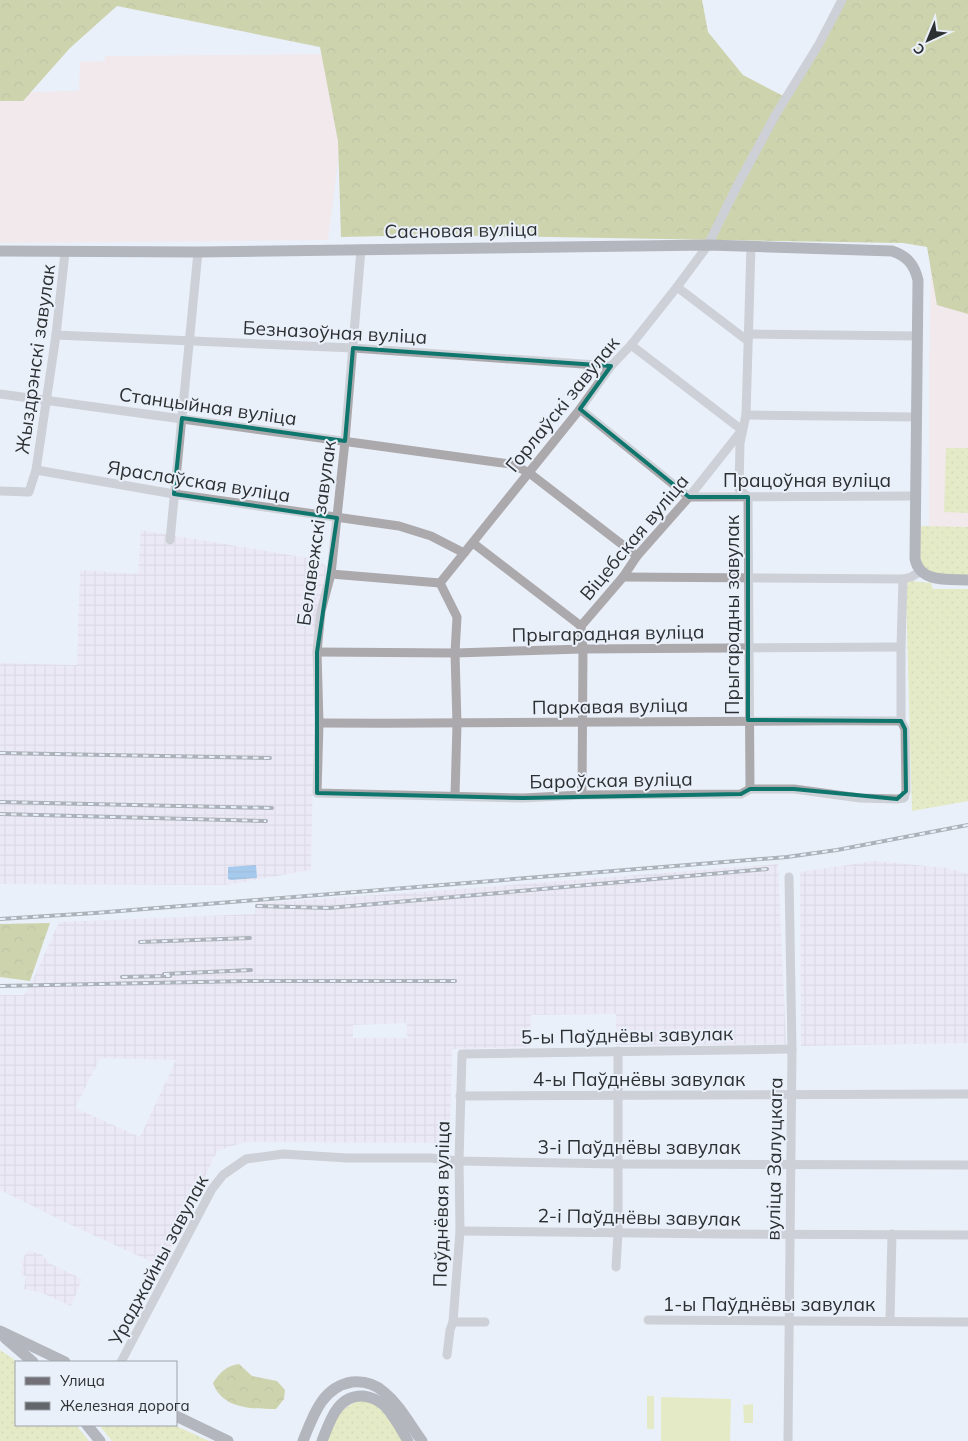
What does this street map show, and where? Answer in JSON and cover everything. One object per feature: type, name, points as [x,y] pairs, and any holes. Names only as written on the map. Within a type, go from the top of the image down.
[{"type":"main road","name":"Сасновая вуліца","points":[[0,251],[198,252],[708,245],[892,252],[902,255],[916,269],[918,280],[918,336]]},
{"type":"main road","points":[[918,336],[915,559],[920,572],[928,576],[938,579],[968,580]]},
{"type":"main road","points":[[0,1332],[32,1361]]},
{"type":"main road","points":[[0,1332],[63,1361]]},
{"type":"main road","points":[[303,1441],[312,1417],[325,1395],[339,1385],[361,1381],[372,1384],[383,1391],[422,1441]]},
{"type":"main road","points":[[322,1441],[334,1413],[341,1404],[354,1396],[371,1397],[384,1405],[392,1414],[408,1441]]},
{"type":"main road","points":[[178,1417],[228,1441]]},
{"type":"main road","points":[[88,1426],[100,1441]]},
{"type":"street","name":"Горлаўскі завулак","points":[[440,583],[580,409],[611,366],[631,345],[677,287],[708,245],[776,114],[819,44],[842,0]]},
{"type":"street","points":[[751,246],[746,415],[916,417]]},
{"type":"street","name":"Белавежскі завулак","points":[[317,793],[319,723],[317,652],[321,611],[331,574],[345,441],[361,249]]},
{"type":"street","name":"Жыздрэнскі завулак","points":[[36,470],[56,335],[65,252]]},
{"type":"street","points":[[170,540],[198,252]]},
{"type":"street","points":[[677,287],[748,337],[918,336]]},
{"type":"street","name":"Безназоўная вуліца","points":[[56,335],[353,348],[611,366]]},
{"type":"street","points":[[631,345],[742,430]]},
{"type":"street","name":"Станцыйная вуліца","points":[[0,394],[510,464],[528,472],[637,556]]},
{"type":"street","points":[[580,409],[689,497]]},
{"type":"street","name":"Прыгарадны завулак","points":[[746,415],[740,443],[740,489],[748,497],[748,720],[750,789]]},
{"type":"street","name":"Віцебская вуліца","points":[[582,795],[584,723],[581,626],[623,577],[637,556],[689,497],[742,430]]},
{"type":"street","points":[[0,491],[29,492],[36,470]]},
{"type":"street","name":"Яраслаўская вуліца","points":[[36,470],[174,494],[399,526],[431,536],[464,553]]},
{"type":"street","name":"Працоўная вуліца","points":[[689,497],[915,496]]},
{"type":"street","points":[[473,543],[581,626]]},
{"type":"street","points":[[623,577],[903,579],[920,572]]},
{"type":"street","points":[[331,574],[440,583],[457,617],[457,724],[454,796]]},
{"type":"street","points":[[901,721],[903,579]]},
{"type":"street","name":"Прыгарадная вуліца","points":[[317,652],[901,647]]},
{"type":"street","name":"Паркавая вуліца","points":[[319,723],[457,724],[748,720],[901,721]]},
{"type":"street","name":"Бароўская вуліца","points":[[317,793],[522,798],[582,795],[742,794],[750,789],[794,789],[860,798],[897,800],[904,798],[906,791],[905,728],[901,721]]},
{"type":"street","name":"вуліца Залуцкага","points":[[788,1441],[792,1095],[789,876]]},
{"type":"street","name":"5-ы Паўднёвы завулак","points":[[462,1054],[792,1049]]},
{"type":"street","points":[[616,1267],[618,1233],[618,1051]]},
{"type":"street","name":"Паўднёвая вуліца","points":[[447,1354],[450,1330],[454,1322],[460,1231],[459,1161],[462,1054]]},
{"type":"street","name":"4-ы Паўднёвы завулак","points":[[460,1096],[968,1094]]},
{"type":"street","name":"Ураджайны завулак","points":[[122,1361],[212,1189],[223,1175],[246,1159],[283,1154],[347,1158],[431,1158],[459,1161]]},
{"type":"street","name":"3-і Паўднёвы завулак","points":[[459,1161],[968,1166]]},
{"type":"street","name":"2-і Паўднёвы завулак","points":[[460,1231],[968,1235]]},
{"type":"street","name":"1-ы Паўднёвы завулак","points":[[890,1320],[892,1234]]},
{"type":"street","name":"1-ы Паўднёвы завулак","points":[[648,1320],[890,1320],[968,1322]]},
{"type":"street","points":[[454,1322],[485,1322]]},
{"type":"highlighted area","points":[[353,348],[611,366],[580,409],[689,497],[748,497],[748,720],[901,721],[905,729],[906,791],[897,799],[794,789],[750,789],[741,794],[523,798],[317,793],[317,652],[337,518],[174,494],[182,418],[345,441]]},
{"type":"shaded area","points":[[0,54],[25,92],[79,91],[80,62],[105,61],[105,56],[344,54],[348,82],[328,240],[0,243]]},
{"type":"shaded area","points":[[932,180],[968,182],[968,527],[929,527]]},
{"type":"shaded area","points":[[141,530],[320,560],[327,568],[318,658],[312,670],[315,676],[311,870],[226,885],[0,884],[0,663],[77,665],[80,570],[138,574]]},
{"type":"shaded area","points":[[875,861],[947,868],[968,874],[968,1043],[801,1046],[800,872]]},
{"type":"shaded area","points":[[778,864],[786,1044],[616,1045],[616,1014],[531,1015],[530,1047],[452,1049],[450,1135],[448,1135],[447,1143],[245,1142],[217,1151],[163,1267],[0,1190],[0,995],[24,995],[30,986],[59,922],[255,914],[256,903]],"holes":[[[407,1023],[406,1035],[408,1035],[408,1038],[353,1038],[353,1025]],[[100,1058],[176,1060],[140,1137],[75,1108]]]},
{"type":"shaded area","points":[[28,1250],[41,1254],[49,1263],[82,1279],[71,1306],[40,1292],[24,1289],[26,1276],[21,1274],[23,1264],[20,1263]]},
{"type":"green space","points":[[0,0],[702,0],[708,32],[743,75],[789,99],[844,0],[968,0],[968,314],[937,305],[927,247],[903,243],[427,235],[341,237],[338,141],[320,47],[117,6],[70,48],[23,101],[0,101]]},
{"type":"green space","points":[[946,448],[968,448],[968,513],[944,512]]},
{"type":"green space","points":[[921,526],[968,527],[968,575],[938,575],[923,568],[919,553]]},
{"type":"green space","points":[[908,582],[931,583],[933,589],[968,589],[968,801],[912,811],[906,592]]},
{"type":"green space","points":[[50,923],[30,981],[0,977],[0,924]]},
{"type":"green space","points":[[0,1350],[16,1361],[15,1426],[77,1426],[89,1441],[0,1441]]},
{"type":"green space","points":[[239,1364],[252,1376],[277,1381],[285,1390],[284,1399],[276,1409],[257,1409],[239,1406],[223,1398],[217,1392],[213,1383],[218,1376],[227,1368]]},
{"type":"green space","points":[[647,1396],[654,1396],[654,1429],[647,1429]]},
{"type":"green space","points":[[661,1397],[731,1399],[730,1441],[661,1441]]},
{"type":"green space","points":[[357,1401],[368,1401],[378,1405],[405,1441],[327,1441],[340,1411]]},
{"type":"green space","points":[[753,1404],[753,1423],[744,1423],[743,1405]]},
{"type":"green space","points":[[100,1426],[176,1426],[209,1441],[112,1441]]},
{"type":"water","points":[[256,865],[257,878],[228,879],[228,867]]},
{"type":"railway","points":[[0,753],[270,758]]},
{"type":"railway","points":[[0,802],[272,808]]},
{"type":"railway","points":[[0,814],[266,821]]},
{"type":"railway","points":[[0,919],[787,857],[837,850],[968,825]]},
{"type":"railway","points":[[257,906],[329,908],[767,869]]},
{"type":"railway","points":[[140,942],[250,938]]},
{"type":"railway","points":[[164,974],[251,970]]},
{"type":"railway","points":[[122,977],[170,976]]},
{"type":"railway","points":[[0,986],[247,981],[455,981]]}]
